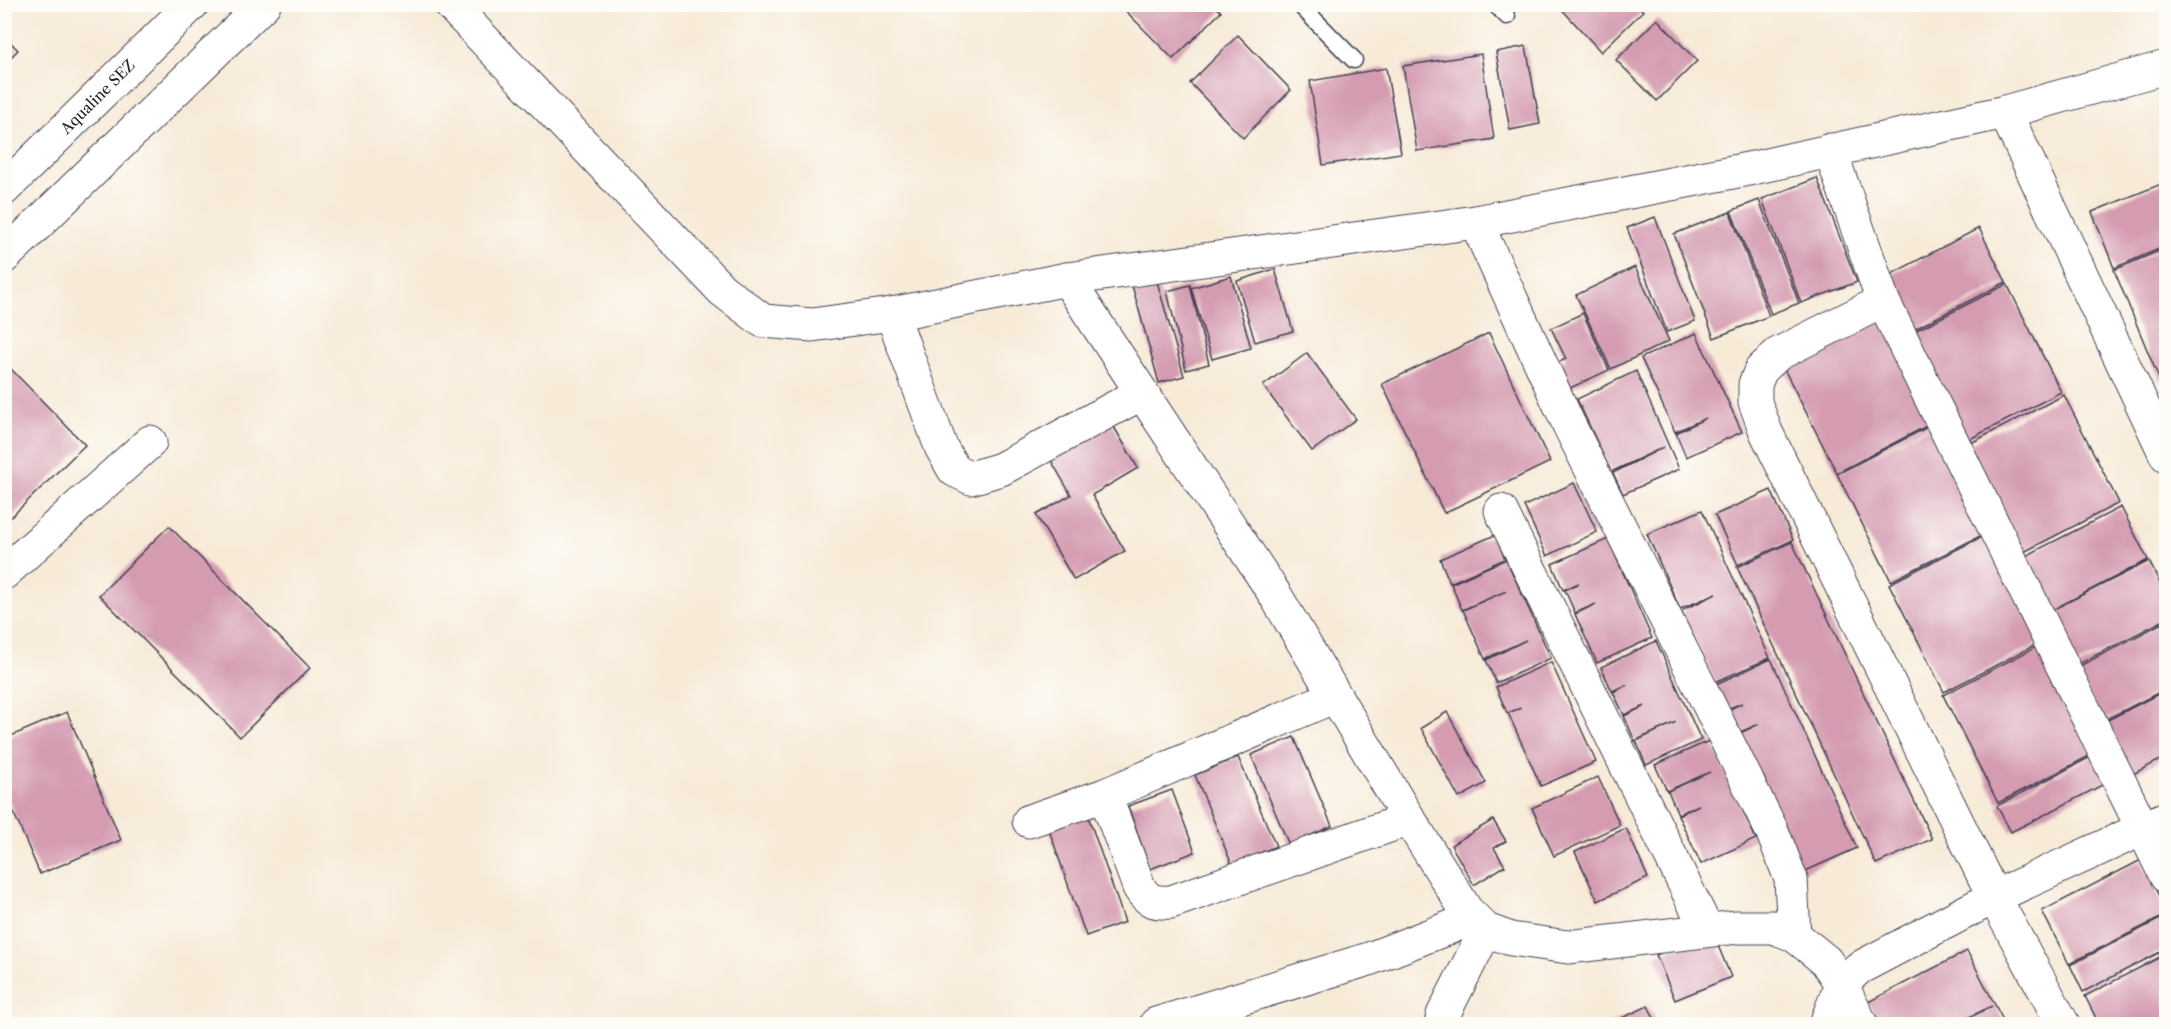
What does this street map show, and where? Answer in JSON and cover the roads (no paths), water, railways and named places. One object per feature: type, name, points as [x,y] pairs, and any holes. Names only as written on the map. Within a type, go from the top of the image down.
[{"type":"street","name":"Aqualine SEZ","points":[[4,189],[192,4]]},
{"type":"street","points":[[4,257],[264,4]]},
{"type":"street","points":[[450,4],[722,290],[763,321],[812,325],[892,314],[1067,279],[1476,222],[1753,168],[2005,112],[2166,67]]},
{"type":"street","points":[[2005,112],[2166,455]]},
{"type":"street","points":[[1830,150],[1883,301],[2155,824],[2166,876]]},
{"type":"street","points":[[1476,222],[1574,435],[1772,831],[1791,879],[1794,935]]},
{"type":"street","points":[[1067,279],[1274,593],[1409,819],[1466,910],[1480,924],[1511,939],[1568,947],[1737,927],[1773,927],[1794,935],[1826,961],[1841,984],[1861,1024]]},
{"type":"street","points":[[1883,301],[1778,354],[1761,370],[1755,384],[1755,402],[1766,432],[1994,897],[2064,1024]]},
{"type":"street","points":[[892,314],[941,447],[954,470],[971,478],[1001,469],[1142,393]]},
{"type":"street","points":[[4,573],[150,442]]},
{"type":"street","points":[[1501,511],[1707,930]]},
{"type":"street","points":[[1029,821],[1105,795],[1335,696]]},
{"type":"street","points":[[1105,795],[1139,887],[1146,899],[1157,903],[1170,902],[1409,819]]},
{"type":"street","points":[[1826,1024],[1841,984],[1859,968],[1994,897],[2155,824]]},
{"type":"street","points":[[1156,1024],[1480,924]]},
{"type":"street","points":[[1441,1024],[1480,924]]},
{"type":"lane","points":[[1299,4],[1354,60]]}]
